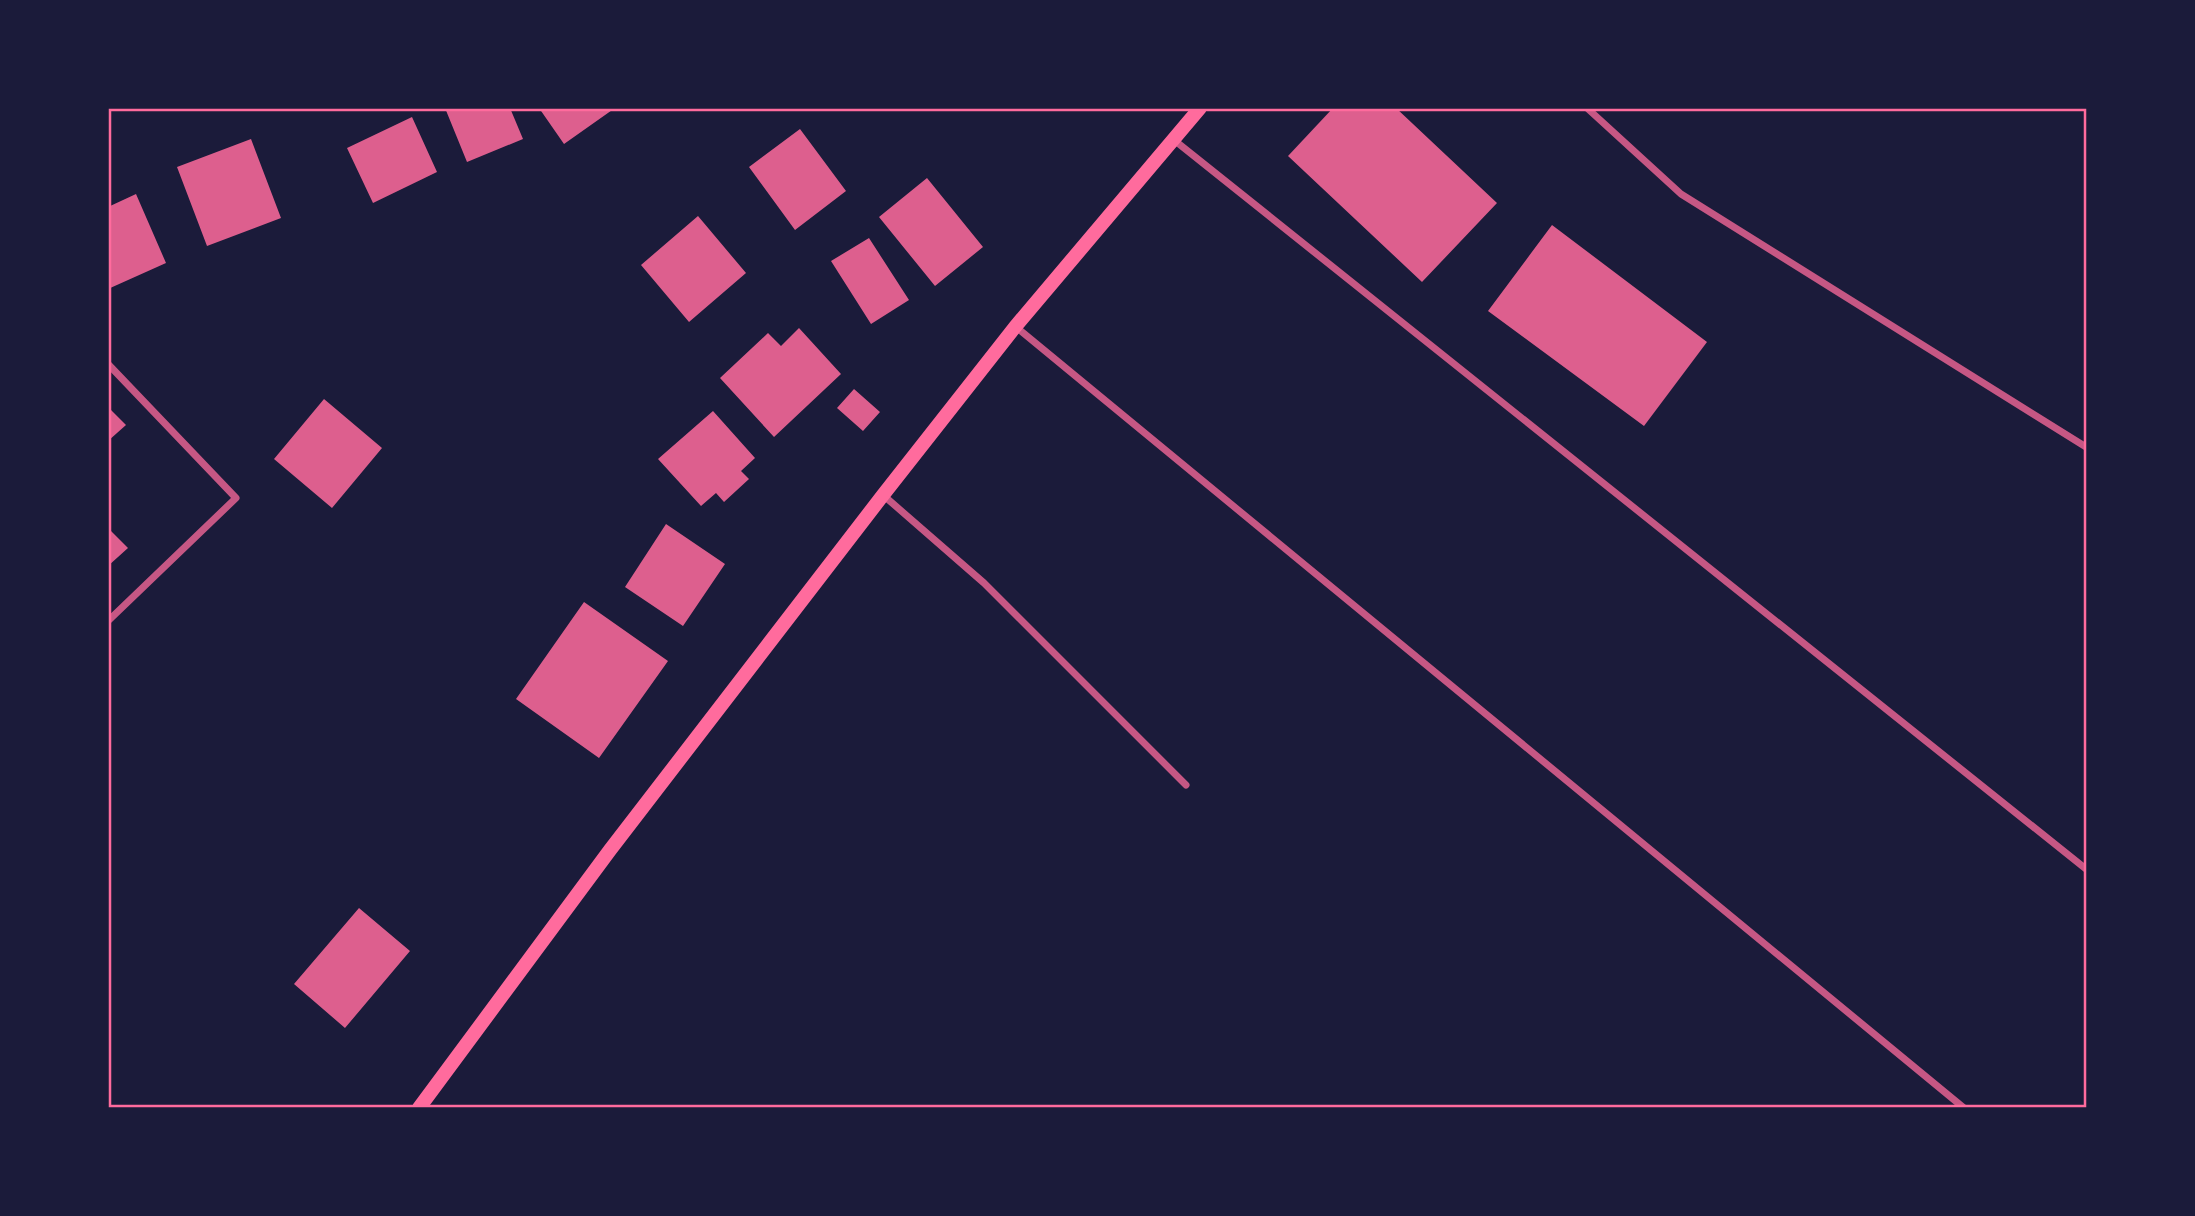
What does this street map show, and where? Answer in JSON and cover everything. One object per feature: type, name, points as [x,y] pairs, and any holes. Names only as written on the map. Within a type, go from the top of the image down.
[{"type":"main road","points":[[419,1108],[610,850],[883,495],[1015,327],[1200,108]]},
{"type":"street","points":[[1587,108],[1681,194],[2087,447]]},
{"type":"street","points":[[1174,140],[2087,869]]},
{"type":"street","points":[[1015,327],[1964,1108]]},
{"type":"street","points":[[108,364],[236,498],[108,621]]},
{"type":"street","points":[[883,495],[984,583],[1186,785]]},
{"type":"building","points":[[445,108],[510,108],[523,139],[467,162]]},
{"type":"building","points":[[539,108],[615,108],[564,144]]},
{"type":"building","points":[[1333,108],[1396,108],[1497,203],[1422,282],[1288,156]]},
{"type":"building","points":[[412,117],[437,172],[373,203],[347,148]]},
{"type":"building","points":[[800,129],[846,191],[795,230],[749,167]]},
{"type":"building","points":[[251,139],[281,218],[207,246],[177,167]]},
{"type":"building","points":[[927,178],[983,247],[935,286],[879,217]]},
{"type":"building","points":[[136,194],[166,263],[108,289],[108,207]]},
{"type":"building","points":[[698,216],[746,273],[689,322],[641,265]]},
{"type":"building","points":[[1552,225],[1707,342],[1644,426],[1488,311]]},
{"type":"building","points":[[869,238],[909,300],[871,324],[831,261]]},
{"type":"building","points":[[799,328],[841,374],[774,437],[720,378],[768,333],[781,346]]},
{"type":"building","points":[[854,389],[880,412],[863,431],[837,408]]},
{"type":"building","points":[[324,399],[382,448],[332,508],[274,459]]},
{"type":"building","points":[[108,407],[126,425],[108,441]]},
{"type":"building","points":[[713,411],[755,458],[741,471],[749,479],[724,502],[716,493],[701,506],[658,459]]},
{"type":"building","points":[[666,524],[725,564],[683,626],[625,587]]},
{"type":"building","points":[[108,528],[128,548],[108,566]]},
{"type":"building","points":[[584,602],[668,661],[599,758],[516,699]]},
{"type":"building","points":[[359,908],[410,951],[345,1028],[294,984]]}]
